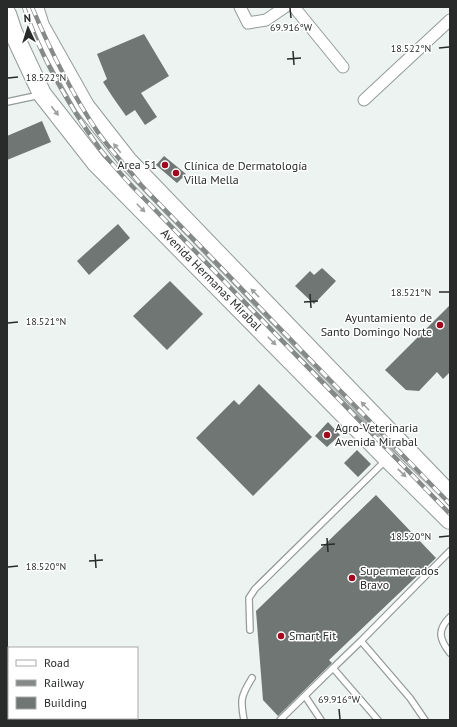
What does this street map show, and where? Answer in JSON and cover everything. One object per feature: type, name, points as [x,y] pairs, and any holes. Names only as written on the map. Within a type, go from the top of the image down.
[{"type":"main road","name":"Avenida Hermanas Mirabal","points":[[34,7],[40,26],[85,106],[128,161],[450,495]]},
{"type":"main road","name":"Avenida Hermanas Mirabal","points":[[7,14],[13,32],[42,94],[96,163],[450,520]]},
{"type":"street","points":[[240,7],[248,23],[266,20],[285,7]]},
{"type":"street","points":[[294,7],[343,67]]},
{"type":"street","points":[[364,100],[450,20]]},
{"type":"lane","points":[[7,102],[42,94]]},
{"type":"lane","points":[[250,630],[249,598],[255,589],[387,458]]},
{"type":"lane","points":[[280,720],[450,551]]},
{"type":"lane","points":[[450,616],[442,624],[441,631],[442,640],[450,654]]},
{"type":"lane","points":[[361,641],[410,698],[424,720]]},
{"type":"lane","points":[[333,668],[378,720]]},
{"type":"lane","points":[[244,720],[241,703],[243,692],[252,678]]},
{"type":"lane","points":[[305,696],[322,720]]},
{"type":"building","points":[[144,34],[169,76],[141,93],[157,117],[145,125],[135,110],[126,116],[112,96],[103,82],[107,79],[97,54]]},
{"type":"building","points":[[42,121],[51,142],[7,160],[7,136]]},
{"type":"building","points":[[164,156],[186,174],[177,183],[156,165]]},
{"type":"building","points":[[118,224],[130,238],[89,275],[77,261]]},
{"type":"building","points":[[322,268],[336,281],[314,304],[295,286],[310,271],[314,275]]},
{"type":"building","points":[[170,281],[203,314],[167,350],[133,316]]},
{"type":"building","points":[[450,305],[450,372],[443,379],[437,372],[419,391],[406,390],[385,370]]},
{"type":"building","points":[[259,384],[312,437],[253,496],[196,438],[234,400],[239,405]]},
{"type":"building","name":"Agro-Veterinaria Avenida Mirabal","points":[[328,422],[340,435],[327,447],[315,436]]},
{"type":"building","points":[[357,450],[371,464],[358,477],[344,463]]},
{"type":"building","name":"Supermercados Bravo","points":[[376,495],[436,558],[329,660],[332,663],[278,716],[263,700],[256,611]]},
{"type":"railway","points":[[24,7],[47,63],[77,116],[108,159],[132,186],[450,514]]},
{"type":"railway","points":[[32,7],[46,39],[70,86],[87,116],[113,152],[141,185],[450,504]]},
{"type":"place","name":"Area 51","points":[[165,165]]},
{"type":"place","name":"Clínica de Dermatología Villa Mella","points":[[176,173]]},
{"type":"place","name":"Ayuntamiento de Santo Domingo Norte","points":[[440,325]]},
{"type":"place","name":"Agro-Veterinaria Avenida Mirabal","points":[[327,435]]},
{"type":"place","name":"Supermercados Bravo","points":[[352,578]]},
{"type":"place","name":"Smart Fit","points":[[281,636]]}]
